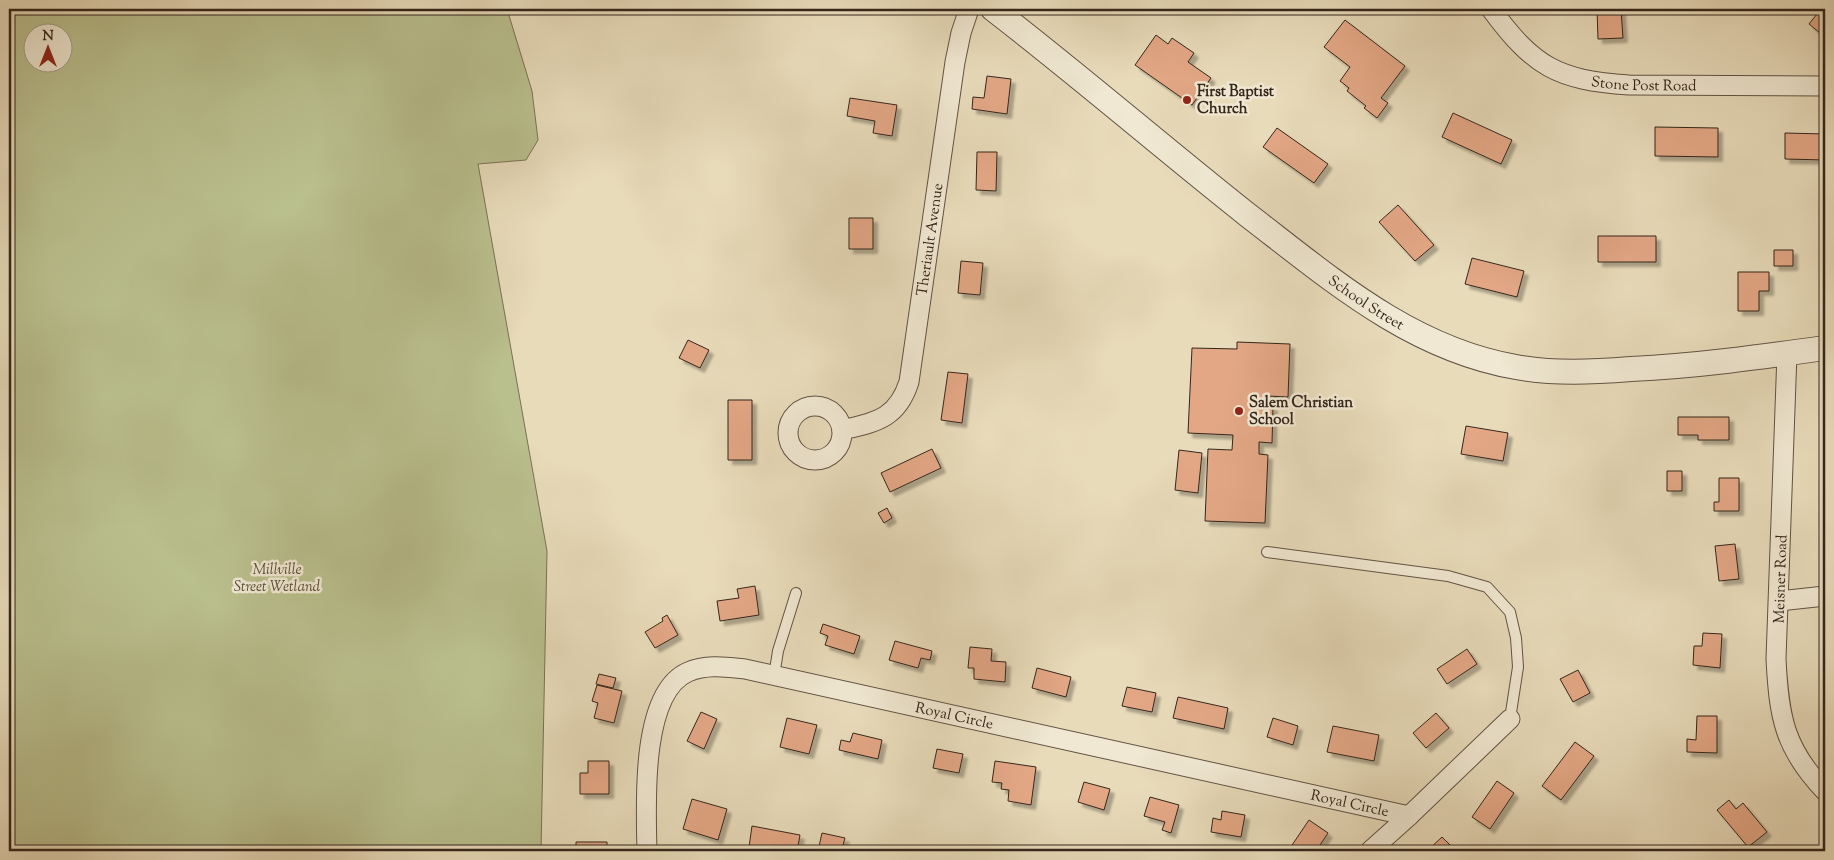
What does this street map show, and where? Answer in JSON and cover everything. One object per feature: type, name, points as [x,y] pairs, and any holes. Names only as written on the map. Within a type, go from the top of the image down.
[{"type":"street","name":"Theriault Avenue","points":[[842,430],[876,421],[886,416],[903,398],[909,382],[955,62],[961,33],[969,9]]},
{"type":"street","name":"School Street","points":[[993,9],[1191,170],[1316,268],[1360,301],[1428,340],[1455,351],[1519,368],[1582,372],[1658,368],[1825,348]]},
{"type":"street","name":"Stone Post Road","points":[[1491,9],[1517,43],[1534,58],[1554,70],[1576,78],[1601,83],[1629,85],[1825,86]]},
{"type":"street","name":"Meisner Road","points":[[1787,353],[1776,659],[1781,716],[1786,734],[1803,765],[1825,791]]},
{"type":"street","points":[[1779,602],[1825,596]]},
{"type":"street","name":"Royal Circle","points":[[647,851],[646,810],[651,736],[662,699],[672,682],[688,672],[707,666],[745,669],[1409,816]]},
{"type":"street","name":"Royal Circle","points":[[1370,851],[1510,719]]},
{"type":"lane","points":[[1267,552],[1448,576],[1487,587],[1510,612],[1516,638],[1518,667],[1510,719]]},
{"type":"lane","points":[[774,676],[778,651],[796,593]]},
{"type":"green space","name":"Millville Street Wetland","points":[[9,9],[507,9],[532,91],[538,140],[526,160],[478,164],[547,551],[541,851],[9,851]]},
{"type":"building","points":[[1597,9],[1621,9],[1623,38],[1598,39]]},
{"type":"building","points":[[1821,9],[1825,9],[1825,37],[1809,24]]},
{"type":"building","points":[[1345,20],[1405,66],[1381,98],[1388,103],[1377,118],[1364,108],[1366,106],[1347,91],[1349,88],[1340,81],[1350,67],[1324,47]]},
{"type":"building","points":[[1156,35],[1168,44],[1172,38],[1194,53],[1188,62],[1211,78],[1192,105],[1135,65]]},
{"type":"building","points":[[987,76],[1011,79],[1007,114],[972,109],[973,97],[984,98]]},
{"type":"building","points":[[850,98],[897,105],[892,136],[873,133],[875,121],[847,116]]},
{"type":"building","points":[[1453,113],[1512,140],[1501,164],[1442,137]]},
{"type":"building","points":[[1655,127],[1718,128],[1718,157],[1655,156]]},
{"type":"building","points":[[1277,128],[1328,164],[1314,183],[1263,147]]},
{"type":"building","points":[[1785,133],[1825,134],[1825,160],[1785,159]]},
{"type":"building","points":[[977,152],[997,152],[996,191],[976,190]]},
{"type":"building","points":[[1398,205],[1434,245],[1415,261],[1379,222]]},
{"type":"building","points":[[849,218],[873,218],[873,249],[849,249]]},
{"type":"building","points":[[1598,236],[1656,236],[1656,262],[1598,262]]},
{"type":"building","points":[[1774,250],[1793,250],[1793,266],[1774,266]]},
{"type":"building","points":[[1472,258],[1524,271],[1517,297],[1465,284]]},
{"type":"building","points":[[961,261],[983,263],[980,295],[958,293]]},
{"type":"building","points":[[1738,272],[1769,272],[1769,291],[1759,291],[1759,311],[1738,311]]},
{"type":"building","points":[[688,340],[709,350],[700,368],[679,358]]},
{"type":"building","points":[[1237,342],[1290,344],[1288,397],[1268,396],[1268,406],[1273,406],[1272,443],[1259,442],[1259,454],[1268,455],[1265,523],[1205,521],[1208,449],[1232,450],[1233,435],[1188,433],[1192,348],[1237,349]]},
{"type":"building","points":[[948,372],[968,374],[962,423],[941,420]]},
{"type":"building","points":[[728,400],[752,400],[752,460],[728,460]]},
{"type":"building","points":[[1678,417],[1729,417],[1729,440],[1698,440],[1698,435],[1678,435]]},
{"type":"building","points":[[1466,426],[1508,433],[1503,461],[1461,454]]},
{"type":"building","points":[[932,449],[941,468],[890,492],[881,473]]},
{"type":"building","points":[[1179,450],[1202,453],[1198,493],[1175,490]]},
{"type":"building","points":[[1667,471],[1682,471],[1682,491],[1667,491]]},
{"type":"building","points":[[1719,478],[1739,478],[1739,511],[1714,511],[1714,502],[1719,502]]},
{"type":"building","points":[[887,508],[892,518],[884,523],[878,513]]},
{"type":"building","points":[[1735,544],[1739,579],[1719,581],[1715,546]]},
{"type":"building","points":[[755,586],[759,615],[720,621],[717,601],[739,598],[737,589]]},
{"type":"building","points":[[667,615],[678,635],[655,648],[645,632],[663,621],[662,618]]},
{"type":"building","points":[[823,624],[860,636],[854,654],[825,645],[828,636],[820,633]]},
{"type":"building","points":[[1703,633],[1722,634],[1720,668],[1693,665],[1694,646],[1702,646]]},
{"type":"building","points":[[895,641],[932,651],[930,660],[921,658],[918,668],[889,660]]},
{"type":"building","points":[[970,647],[992,649],[991,661],[1006,662],[1005,682],[974,679],[974,668],[968,668]]},
{"type":"building","points":[[1467,649],[1477,664],[1447,684],[1437,669]]},
{"type":"building","points":[[1037,668],[1071,677],[1066,697],[1032,688]]},
{"type":"building","points":[[1578,670],[1590,693],[1573,702],[1560,679]]},
{"type":"building","points":[[599,674],[616,678],[613,688],[596,684]]},
{"type":"building","points":[[597,685],[622,691],[614,723],[594,718],[598,703],[592,701]]},
{"type":"building","points":[[1127,687],[1156,693],[1152,712],[1122,706]]},
{"type":"building","points":[[1178,697],[1228,708],[1224,729],[1173,718]]},
{"type":"building","points":[[701,712],[717,719],[704,749],[687,741]]},
{"type":"building","points":[[1436,713],[1449,728],[1426,748],[1413,733]]},
{"type":"building","points":[[1697,716],[1717,716],[1717,753],[1687,752],[1687,739],[1696,740]]},
{"type":"building","points":[[787,718],[817,725],[809,754],[780,747]]},
{"type":"building","points":[[1273,718],[1298,726],[1293,745],[1267,737]]},
{"type":"building","points":[[1333,726],[1379,735],[1374,761],[1327,752]]},
{"type":"building","points":[[853,733],[882,740],[878,759],[839,750],[841,740],[850,742]]},
{"type":"building","points":[[1575,742],[1594,756],[1561,800],[1542,786]]},
{"type":"building","points":[[937,749],[963,754],[959,773],[933,768]]},
{"type":"building","points":[[588,761],[609,761],[609,794],[580,794],[580,773],[588,773]]},
{"type":"building","points":[[995,761],[1036,767],[1031,805],[1008,801],[1009,790],[1001,789],[1002,783],[992,782]]},
{"type":"building","points":[[1497,781],[1514,793],[1490,829],[1472,817]]},
{"type":"building","points":[[1084,782],[1110,789],[1104,810],[1078,802]]},
{"type":"building","points":[[1150,797],[1179,805],[1171,833],[1162,830],[1165,822],[1144,816]]},
{"type":"building","points":[[692,799],[727,809],[718,840],[683,829]]},
{"type":"building","points":[[1729,800],[1736,809],[1743,803],[1767,832],[1748,847],[1717,810]]},
{"type":"building","points":[[1222,811],[1245,815],[1241,837],[1211,832],[1213,818],[1221,820]]},
{"type":"building","points":[[1309,820],[1328,833],[1316,851],[1288,851]]},
{"type":"building","points":[[752,826],[800,835],[797,851],[771,851],[749,847]]},
{"type":"building","points":[[822,833],[845,838],[843,845],[866,851],[818,851]]},
{"type":"building","points":[[1442,837],[1456,851],[1427,851]]},
{"type":"building","points":[[576,842],[607,842],[607,851],[576,851]]},
{"type":"place","name":"First Baptist Church","points":[[1187,100]]},
{"type":"place","name":"Salem Christian School","points":[[1239,411]]}]
